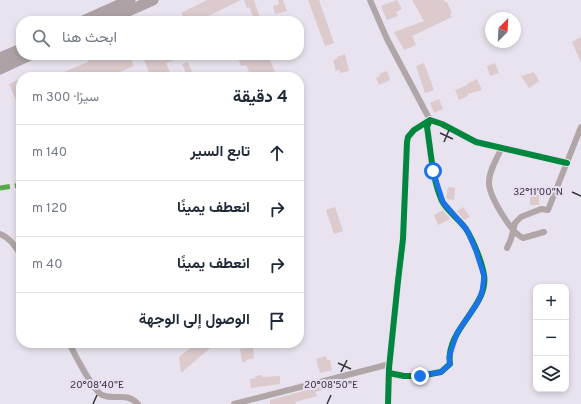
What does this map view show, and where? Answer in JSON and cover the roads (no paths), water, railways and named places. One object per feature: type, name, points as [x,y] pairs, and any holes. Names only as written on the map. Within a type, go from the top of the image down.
[{"type":"highway","points":[[94,16],[130,0]]},
{"type":"highway","points":[[117,16],[152,0]]},
{"type":"highway","points":[[0,58],[16,51]]},
{"type":"highway","points":[[0,69],[19,60]]},
{"type":"street","points":[[370,0],[387,39],[430,120],[442,124],[476,142],[567,163]]},
{"type":"street","points":[[388,404],[389,373],[403,239],[407,142],[408,137],[414,130],[430,120]]},
{"type":"street","points":[[389,373],[404,376],[420,376],[441,372],[450,364],[449,357],[457,333],[478,302],[482,292],[484,276],[476,251],[467,230],[443,202],[433,171],[427,127],[430,120]]},
{"type":"street","points":[[507,248],[515,223],[520,217],[541,209],[548,210],[581,127]]},
{"type":"street","points":[[501,148],[490,173],[489,184],[496,206],[518,236],[523,238],[544,232]]},
{"type":"street","points":[[0,234],[13,242],[16,247]]},
{"type":"street","points":[[72,348],[97,392],[106,397],[129,397],[138,404]]},
{"type":"street","points":[[234,404],[390,364]]}]
